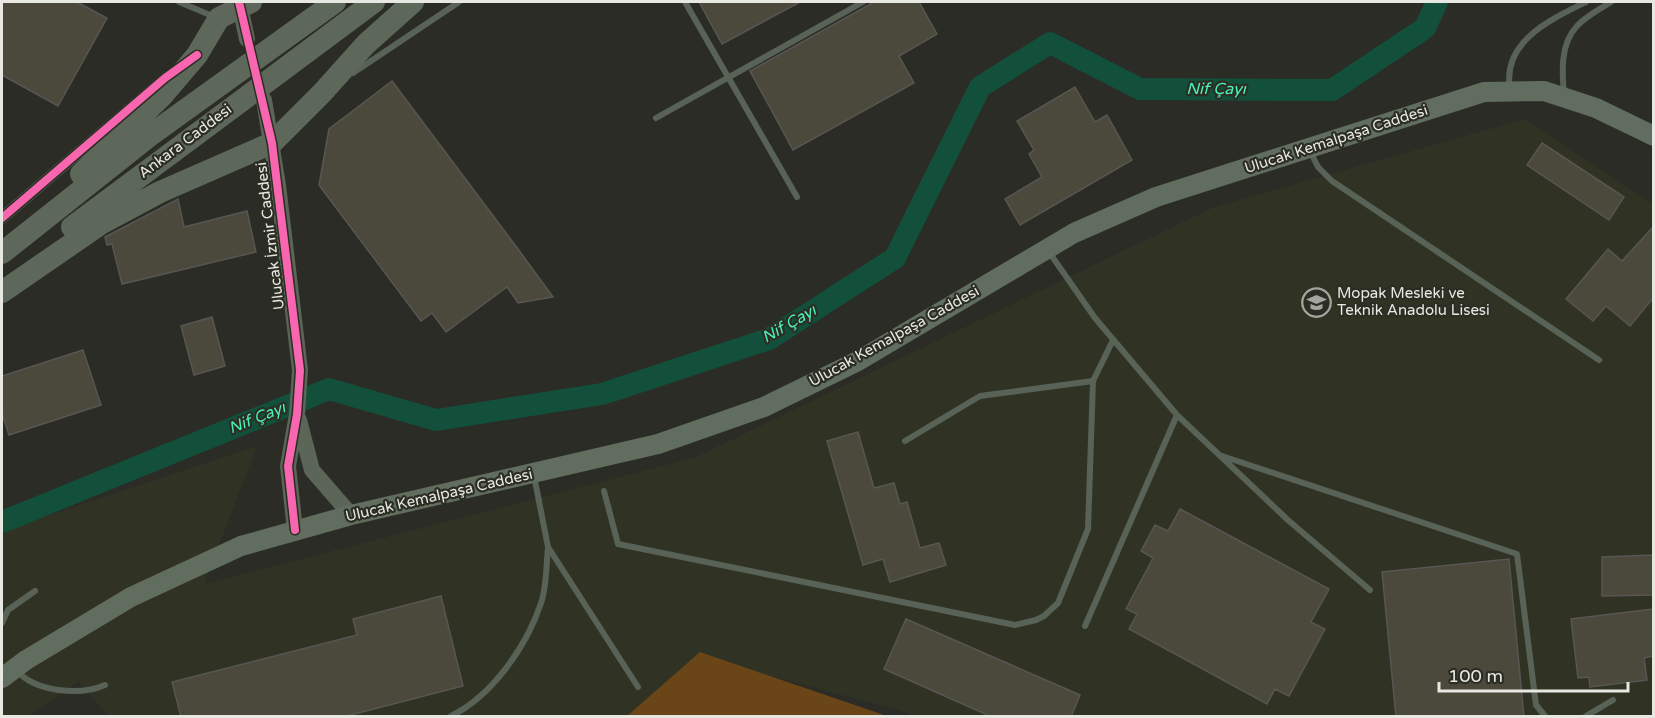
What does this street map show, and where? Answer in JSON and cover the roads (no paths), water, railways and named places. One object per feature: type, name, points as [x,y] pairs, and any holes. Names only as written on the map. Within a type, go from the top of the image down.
[{"type":"highway","name":"Ankara Caddesi","points":[[2,251],[152,134],[335,2]]},
{"type":"highway","name":"Ankara Caddesi","points":[[2,285],[57,238],[171,151],[374,2]]},
{"type":"highway","points":[[2,292],[102,223],[160,192],[272,143],[322,93],[366,44],[413,2]]},
{"type":"highway","points":[[2,251],[163,95],[197,55],[219,18],[244,3]]},
{"type":"main road","name":"Ulucak Kemalpaşa Caddesi","points":[[8,673],[131,597],[241,546],[351,515],[658,444],[764,407],[858,360],[1074,233],[1156,197],[1484,92],[1544,91],[1596,108],[1653,136]]},
{"type":"street","points":[[244,3],[247,39]]},
{"type":"street","points":[[2,218],[165,78],[197,55]]},
{"type":"street","name":"Ulucak İzmir Caddesi","points":[[264,100],[272,143],[300,370],[297,414]]},
{"type":"street","points":[[297,414],[312,470],[351,515]]},
{"type":"street","points":[[295,530],[288,466],[297,414]]},
{"type":"lane","points":[[179,2],[219,18]]},
{"type":"lane","points":[[322,93],[459,2]]},
{"type":"lane","points":[[685,2],[797,197]]},
{"type":"lane","points":[[656,118],[862,2]]},
{"type":"lane","points":[[1511,92],[1508,77],[1515,52],[1537,28],[1586,2]]},
{"type":"lane","points":[[1564,98],[1562,70],[1567,43],[1576,27],[1611,2]]},
{"type":"lane","points":[[1310,148],[1318,167],[1332,181],[1599,360]]},
{"type":"lane","points":[[1047,249],[1095,318],[1177,414],[1289,521],[1370,590]]},
{"type":"lane","points":[[604,491],[618,544],[1015,625],[1026,623],[1044,615],[1058,603],[1088,529],[1093,381],[1113,340]]},
{"type":"lane","points":[[904,441],[980,396],[1093,381]]},
{"type":"lane","points":[[1085,626],[1177,414]]},
{"type":"lane","points":[[1219,454],[1517,554],[1536,705],[1545,717]]},
{"type":"lane","points":[[451,717],[467,709],[480,698],[507,666],[520,646],[542,601],[548,547],[534,473]]},
{"type":"lane","points":[[548,547],[638,687]]},
{"type":"lane","points":[[2,623],[8,610],[35,591]]},
{"type":"lane","points":[[8,673],[41,686],[77,692],[105,685]]},
{"type":"lane","points":[[1586,717],[1613,700]]},
{"type":"waterway","name":"Nif Çayı","points":[[2,522],[329,389],[436,420],[602,394],[769,339],[895,258],[980,87],[1050,43],[1140,89],[1332,90],[1425,28],[1437,2]]},
{"type":"place","name":"Mopak Mesleki ve Teknik Anadolu Lisesi","points":[[1316,302]]}]
